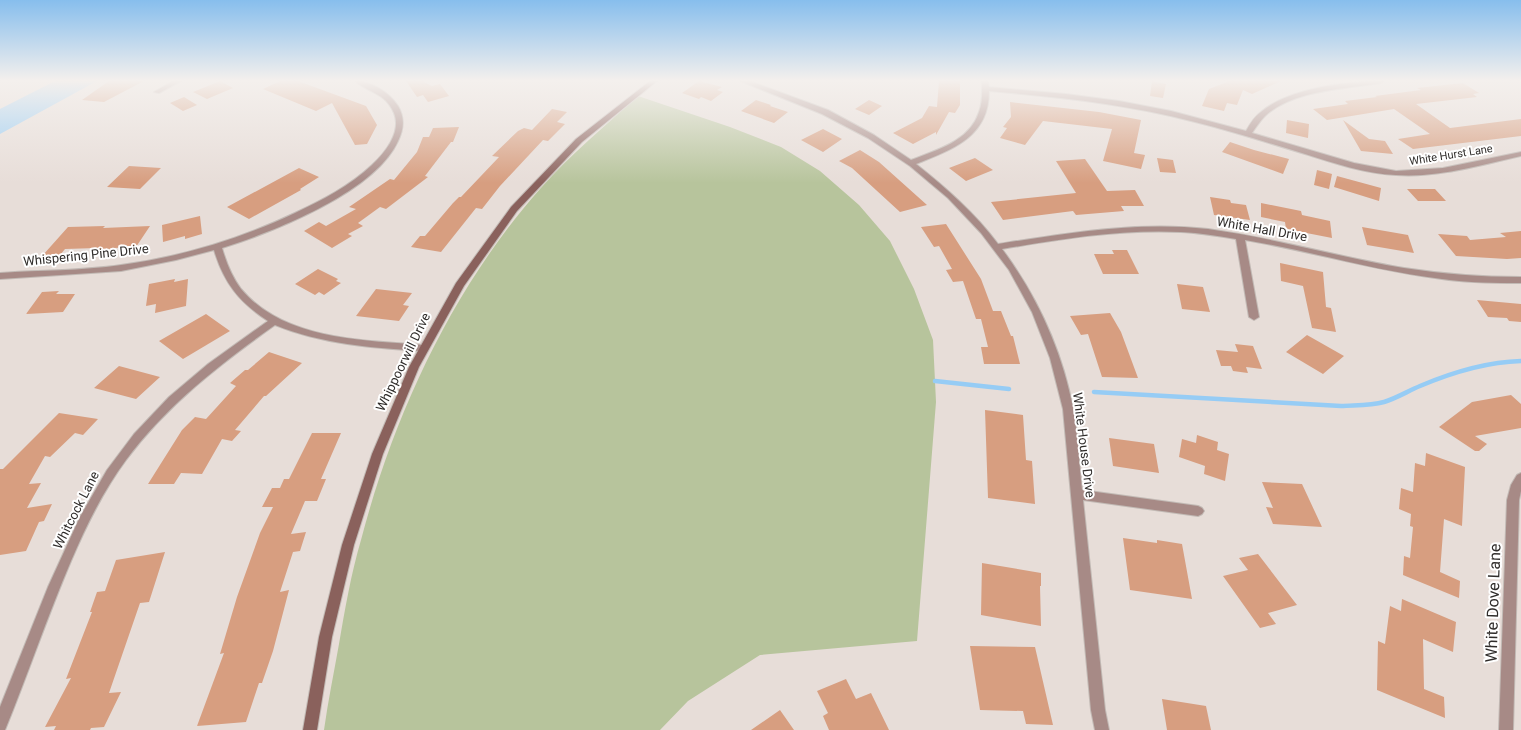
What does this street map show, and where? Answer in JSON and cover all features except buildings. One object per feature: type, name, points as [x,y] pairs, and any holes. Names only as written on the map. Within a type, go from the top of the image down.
[{"type":"street","name":"Whispering Pine Drive","points":[[0,276],[120,268],[217,248],[266,230],[327,200],[364,176],[385,155],[396,136],[399,129],[399,118],[397,115]]},
{"type":"street","name":"Whippoorwill Drive","points":[[310,730],[329,624],[353,526],[379,446],[422,348],[474,261],[522,199],[577,142],[608,115]]},
{"type":"street","name":"White House Drive","points":[[831,115],[882,143],[912,163],[959,203],[997,247],[1023,286],[1036,310],[1056,362],[1068,410],[1098,710],[1102,730]]},
{"type":"street","points":[[912,163],[962,139],[979,122],[982,115]]},
{"type":"street","name":"White Hurst Lane","points":[[1180,115],[1348,165],[1396,173],[1444,169],[1521,154]]},
{"type":"street","points":[[1248,134],[1261,115]]},
{"type":"street","name":"White Hall Drive","points":[[997,247],[1076,234],[1130,230],[1179,230],[1240,237],[1414,272],[1462,278],[1521,280]]},
{"type":"street","points":[[1240,237],[1254,317]]},
{"type":"street","points":[[217,248],[222,263],[238,292],[254,308],[275,320],[306,332],[339,340],[422,348]]},
{"type":"street","name":"Whitcock Lane","points":[[0,725],[28,652],[75,539],[90,506],[116,465],[143,431],[189,384],[275,320]]},
{"type":"street","name":"White Dove Lane","points":[[1506,730],[1513,500],[1517,485],[1521,478]]},
{"type":"street","points":[[1077,494],[1198,511]]},
{"type":"green space","points":[[617,115],[695,115],[781,147],[820,171],[859,205],[890,241],[914,289],[933,340],[936,402],[917,641],[760,655],[688,701],[660,730],[324,730],[348,592],[354,566],[375,493],[409,399],[430,354],[480,267],[509,227],[540,189],[563,164]]},
{"type":"water","points":[[0,115],[35,115],[0,134]]},
{"type":"waterway","points":[[1094,392],[1341,406],[1368,405],[1389,400],[1457,372],[1495,363],[1521,361]]},
{"type":"waterway","points":[[935,381],[1009,389]]}]
